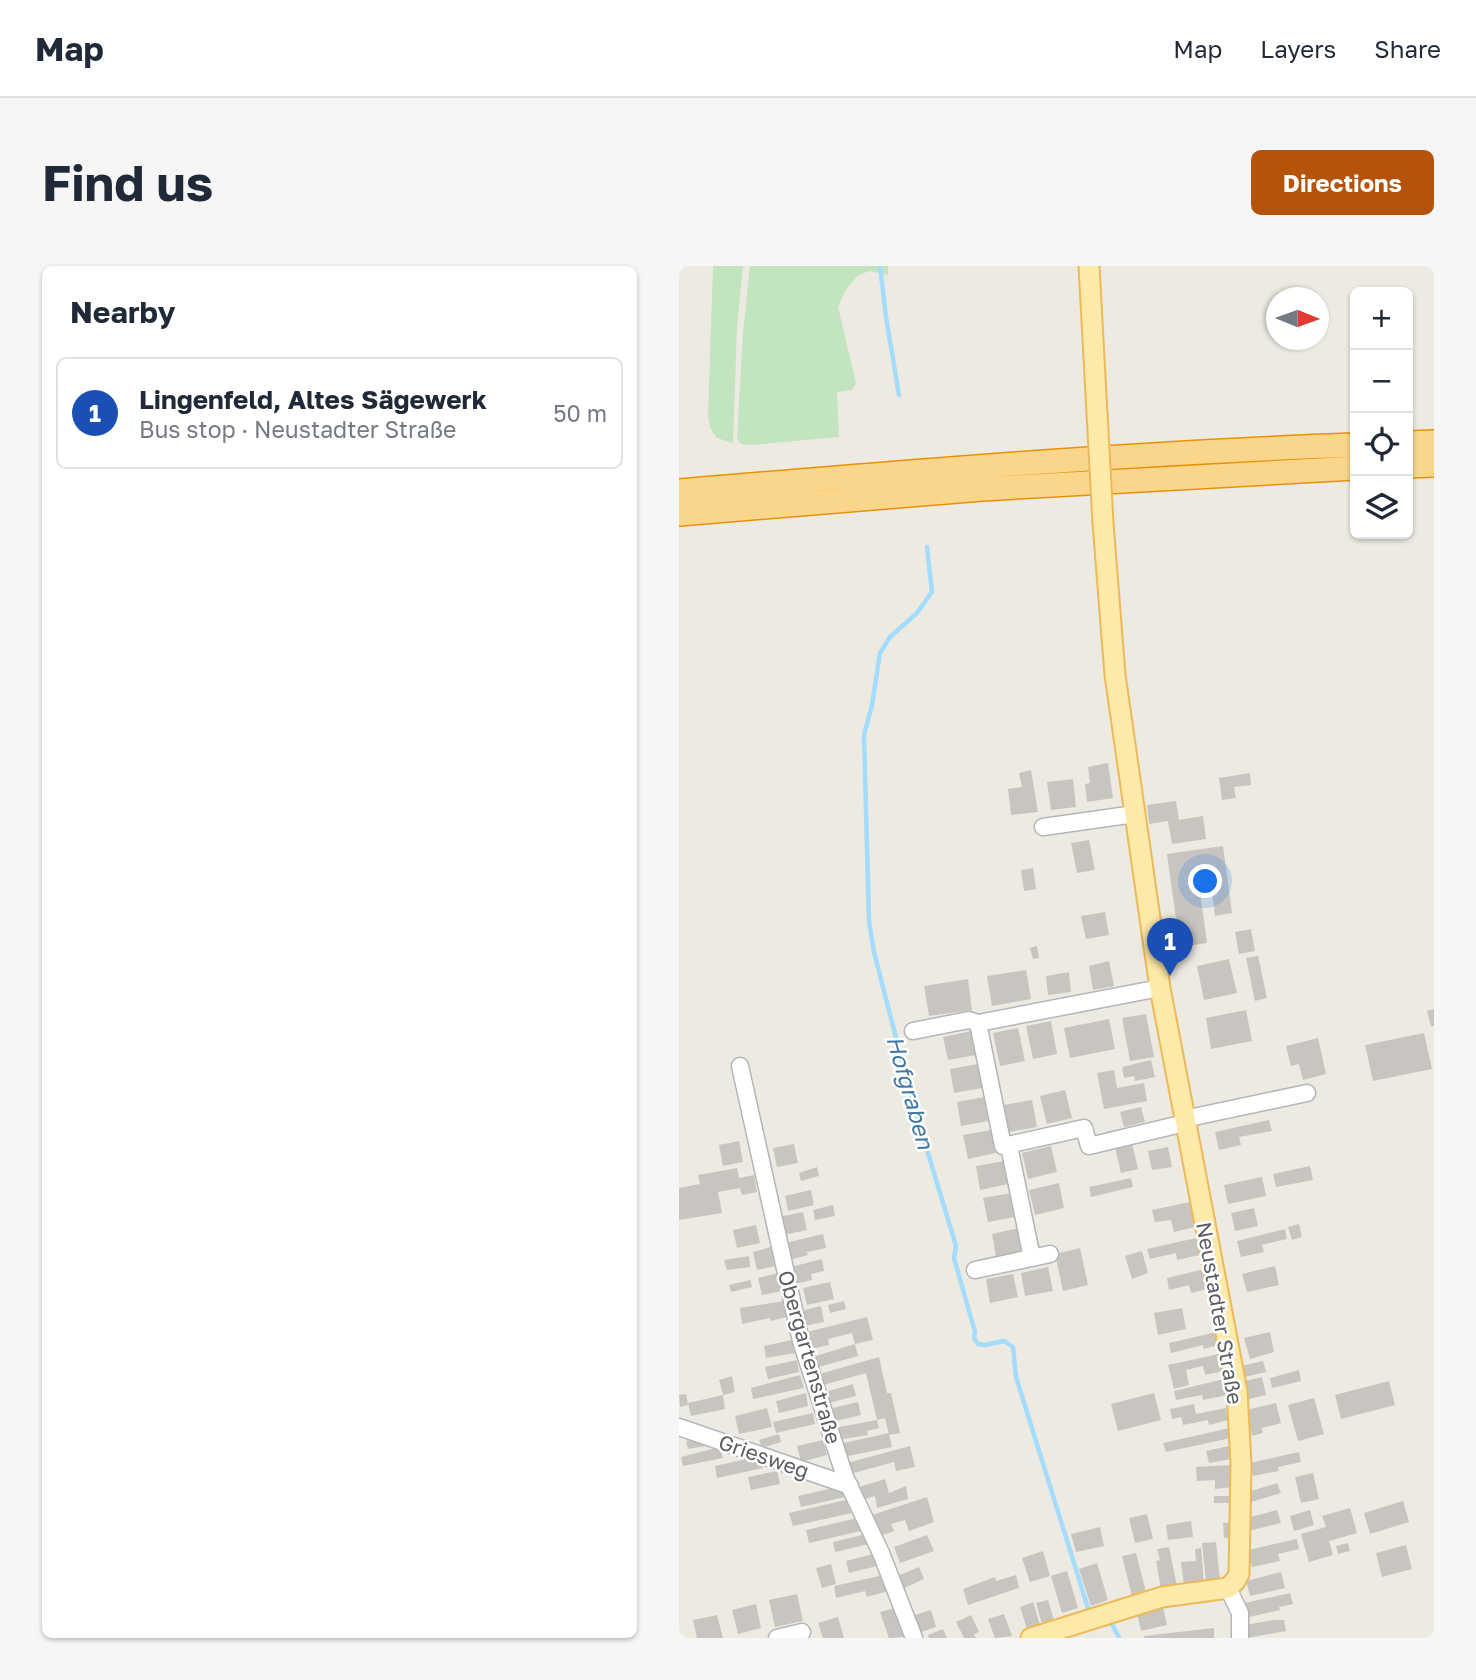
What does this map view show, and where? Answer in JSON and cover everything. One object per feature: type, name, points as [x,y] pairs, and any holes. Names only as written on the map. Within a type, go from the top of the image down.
[{"type":"highway","points":[[1413,443],[1434,442]]},
{"type":"highway","points":[[679,491],[984,465],[1350,445]]},
{"type":"highway","points":[[1413,466],[1434,465]]},
{"type":"highway","points":[[679,514],[982,489],[1350,468]]},
{"type":"main road","name":"Neustadter Straße","points":[[1089,266],[1112,649],[1160,988],[1237,1391],[1241,1464],[1239,1574],[1228,1588]]},
{"type":"main road","points":[[1031,1638],[1162,1597],[1228,1588]]},
{"type":"street","points":[[1043,827],[1135,814]]},
{"type":"street","points":[[913,1031],[969,1020],[978,1023],[1160,988]]},
{"type":"street","points":[[978,1023],[1003,1146],[1084,1128],[1089,1146],[1307,1093]]},
{"type":"street","name":"Obergartenstraße","points":[[740,1066],[801,1341],[845,1477],[881,1553],[914,1638]]},
{"type":"street","points":[[1009,1146],[1032,1258]]},
{"type":"street","points":[[975,1269],[1050,1254]]},
{"type":"street","name":"Griesweg","points":[[679,1427],[850,1486]]},
{"type":"street","points":[[1228,1588],[1240,1613],[1240,1638]]},
{"type":"street","points":[[777,1638],[802,1632]]},
{"type":"green space","points":[[713,266],[743,266],[737,326],[733,443],[717,438],[710,428],[708,416]]},
{"type":"green space","points":[[750,266],[888,266],[888,275],[869,271],[857,276],[845,291],[838,307],[856,383],[852,390],[837,392],[839,437],[751,445],[741,444],[737,438]]},
{"type":"building","points":[[1108,763],[1113,798],[1087,802],[1085,784],[1090,783],[1088,767]]},
{"type":"building","points":[[1031,770],[1038,812],[1011,815],[1008,789],[1022,787],[1019,773]]},
{"type":"building","points":[[1250,773],[1251,785],[1234,787],[1236,798],[1222,800],[1219,778]]},
{"type":"building","points":[[1073,779],[1076,807],[1051,810],[1047,782]]},
{"type":"building","points":[[1176,801],[1179,820],[1203,816],[1206,839],[1172,844],[1168,821],[1149,824],[1147,805]]},
{"type":"building","points":[[1089,840],[1095,870],[1077,873],[1071,843]]},
{"type":"building","points":[[1223,846],[1232,913],[1215,916],[1209,868],[1197,870],[1207,943],[1180,947],[1167,854]]},
{"type":"building","points":[[1033,868],[1036,889],[1024,891],[1021,870]]},
{"type":"building","points":[[1105,912],[1109,935],[1086,939],[1081,916]]},
{"type":"building","points":[[1251,929],[1255,951],[1239,954],[1235,932]]},
{"type":"building","points":[[1037,946],[1039,958],[1033,959],[1030,948]]},
{"type":"building","points":[[1258,956],[1267,998],[1255,1001],[1246,958]]},
{"type":"building","points":[[1229,959],[1237,993],[1204,1000],[1197,966]]},
{"type":"building","points":[[1109,961],[1114,986],[1093,990],[1089,966]]},
{"type":"building","points":[[1026,970],[1031,999],[992,1006],[987,976]]},
{"type":"building","points":[[1069,972],[1071,992],[1048,995],[1046,976]]},
{"type":"building","points":[[968,979],[972,1010],[929,1016],[924,986]]},
{"type":"building","points":[[1434,1009],[1434,1026],[1431,1026],[1427,1011]]},
{"type":"building","points":[[1246,1010],[1252,1041],[1211,1049],[1206,1018]]},
{"type":"building","points":[[1146,1014],[1154,1057],[1130,1061],[1122,1018]]},
{"type":"building","points":[[1109,1019],[1115,1049],[1070,1058],[1064,1028]]},
{"type":"building","points":[[1051,1021],[1057,1054],[1033,1059],[1026,1026]]},
{"type":"building","points":[[1018,1028],[1025,1061],[1000,1066],[993,1033]]},
{"type":"building","points":[[971,1031],[976,1055],[948,1060],[943,1037]]},
{"type":"building","points":[[1424,1033],[1432,1069],[1373,1081],[1365,1045]]},
{"type":"building","points":[[1318,1038],[1326,1074],[1303,1080],[1299,1064],[1291,1066],[1286,1046]]},
{"type":"building","points":[[1151,1060],[1155,1077],[1135,1081],[1134,1076],[1124,1078],[1122,1067]]},
{"type":"building","points":[[978,1064],[982,1088],[954,1093],[950,1069]]},
{"type":"building","points":[[1114,1070],[1117,1088],[1144,1083],[1147,1101],[1104,1109],[1097,1073]]},
{"type":"building","points":[[1065,1090],[1072,1118],[1047,1124],[1040,1096]]},
{"type":"building","points":[[985,1097],[989,1121],[961,1126],[957,1102]]},
{"type":"building","points":[[1032,1100],[1037,1127],[1009,1132],[1004,1105]]},
{"type":"building","points":[[1141,1107],[1145,1122],[1124,1127],[1120,1112]]},
{"type":"building","points":[[1269,1120],[1272,1131],[1239,1137],[1241,1145],[1219,1150],[1215,1132]]},
{"type":"building","points":[[991,1130],[996,1153],[968,1159],[963,1135]]},
{"type":"building","points":[[739,1141],[743,1162],[723,1166],[719,1145]]},
{"type":"building","points":[[1132,1143],[1138,1169],[1121,1173],[1115,1147]]},
{"type":"building","points":[[794,1144],[798,1163],[777,1167],[773,1148]]},
{"type":"building","points":[[1051,1146],[1057,1172],[1028,1179],[1022,1153]]},
{"type":"building","points":[[1168,1147],[1172,1167],[1152,1170],[1148,1151]]},
{"type":"building","points":[[1004,1161],[1008,1184],[980,1190],[976,1166]]},
{"type":"building","points":[[1310,1166],[1313,1180],[1276,1187],[1273,1174]]},
{"type":"building","points":[[817,1167],[819,1176],[801,1181],[799,1173]]},
{"type":"building","points":[[737,1168],[739,1178],[754,1175],[757,1192],[742,1195],[740,1188],[718,1192],[722,1213],[679,1220],[679,1188],[700,1184],[698,1175]]},
{"type":"building","points":[[1262,1177],[1266,1196],[1228,1204],[1224,1185]]},
{"type":"building","points":[[1131,1178],[1133,1187],[1091,1197],[1089,1187]]},
{"type":"building","points":[[1059,1183],[1064,1208],[1035,1215],[1029,1190]]},
{"type":"building","points":[[811,1190],[814,1205],[788,1211],[785,1196]]},
{"type":"building","points":[[1011,1193],[1015,1217],[988,1222],[983,1198]]},
{"type":"building","points":[[1190,1202],[1195,1227],[1174,1232],[1171,1220],[1155,1222],[1152,1210]]},
{"type":"building","points":[[833,1205],[835,1216],[815,1220],[813,1210]]},
{"type":"building","points":[[1254,1208],[1258,1226],[1235,1231],[1231,1213]]},
{"type":"building","points":[[803,1212],[807,1230],[783,1235],[779,1217]]},
{"type":"building","points":[[1299,1224],[1302,1237],[1292,1240],[1288,1227]]},
{"type":"building","points":[[756,1225],[760,1243],[737,1248],[733,1230]]},
{"type":"building","points":[[1019,1228],[1024,1252],[996,1257],[992,1234]]},
{"type":"building","points":[[1285,1229],[1287,1239],[1262,1245],[1264,1252],[1241,1257],[1237,1241]]},
{"type":"building","points":[[823,1234],[826,1248],[789,1260],[785,1243]]},
{"type":"building","points":[[1196,1238],[1200,1255],[1177,1260],[1176,1253],[1150,1259],[1147,1249]]},
{"type":"building","points":[[771,1247],[775,1266],[757,1270],[753,1252]]},
{"type":"building","points":[[1080,1248],[1088,1285],[1063,1291],[1055,1254]]},
{"type":"building","points":[[1142,1251],[1148,1273],[1132,1279],[1125,1256]]},
{"type":"building","points":[[749,1256],[750,1267],[727,1270],[724,1260]]},
{"type":"building","points":[[822,1259],[824,1271],[811,1274],[812,1280],[795,1284],[791,1267]]},
{"type":"building","points":[[1275,1266],[1279,1285],[1247,1292],[1242,1274]]},
{"type":"building","points":[[1048,1267],[1053,1291],[1025,1296],[1021,1273]]},
{"type":"building","points":[[1204,1269],[1208,1289],[1191,1293],[1189,1285],[1169,1290],[1167,1278]]},
{"type":"building","points":[[778,1273],[782,1291],[762,1295],[758,1278]]},
{"type":"building","points":[[1013,1274],[1018,1297],[990,1303],[986,1279]]},
{"type":"building","points":[[750,1280],[752,1287],[731,1292],[729,1285]]},
{"type":"building","points":[[830,1282],[834,1299],[807,1305],[803,1288]]},
{"type":"building","points":[[784,1301],[787,1317],[742,1324],[740,1308]]},
{"type":"building","points":[[844,1301],[846,1309],[830,1313],[828,1305]]},
{"type":"building","points":[[821,1306],[824,1322],[804,1326],[801,1311]]},
{"type":"building","points":[[1182,1308],[1186,1329],[1158,1335],[1154,1313]]},
{"type":"building","points":[[867,1317],[873,1340],[855,1344],[852,1333],[828,1339],[829,1345],[811,1349],[807,1332]]},
{"type":"building","points":[[1217,1332],[1219,1345],[1203,1349],[1203,1345],[1171,1353],[1169,1343]]},
{"type":"building","points":[[1270,1332],[1274,1352],[1250,1359],[1244,1338]]},
{"type":"building","points":[[792,1340],[795,1353],[766,1358],[764,1346]]},
{"type":"building","points":[[855,1344],[858,1356],[815,1368],[812,1357]]},
{"type":"building","points":[[1219,1354],[1223,1371],[1205,1375],[1203,1366],[1186,1370],[1189,1385],[1174,1389],[1168,1365]]},
{"type":"building","points":[[879,1357],[900,1433],[889,1435],[885,1418],[877,1420],[866,1373],[820,1386],[816,1375]]},
{"type":"building","points":[[797,1360],[799,1372],[768,1379],[765,1367]]},
{"type":"building","points":[[1263,1361],[1266,1372],[1240,1378],[1237,1367]]},
{"type":"building","points":[[1299,1370],[1301,1381],[1272,1388],[1270,1378]]},
{"type":"building","points":[[800,1375],[804,1388],[753,1399],[751,1388]]},
{"type":"building","points":[[732,1376],[735,1392],[723,1395],[719,1380]]},
{"type":"building","points":[[1262,1377],[1266,1395],[1245,1400],[1241,1382]]},
{"type":"building","points":[[1224,1379],[1228,1395],[1203,1400],[1202,1395],[1176,1400],[1174,1391]]},
{"type":"building","points":[[1389,1381],[1395,1405],[1341,1419],[1335,1395]]},
{"type":"building","points":[[853,1384],[856,1396],[825,1404],[822,1393]]},
{"type":"building","points":[[806,1393],[808,1406],[779,1413],[776,1401]]},
{"type":"building","points":[[1154,1393],[1161,1420],[1118,1431],[1111,1404]]},
{"type":"building","points":[[686,1394],[688,1405],[680,1407],[679,1395]]},
{"type":"building","points":[[723,1395],[725,1409],[691,1416],[688,1403]]},
{"type":"building","points":[[1314,1398],[1324,1434],[1298,1441],[1288,1405]]},
{"type":"building","points":[[858,1402],[861,1415],[831,1422],[828,1409]]},
{"type":"building","points":[[1276,1403],[1281,1423],[1262,1428],[1263,1433],[1252,1436],[1246,1410]]},
{"type":"building","points":[[1194,1404],[1196,1414],[1226,1408],[1228,1420],[1209,1425],[1208,1420],[1183,1425],[1181,1417],[1172,1419],[1170,1409]]},
{"type":"building","points":[[767,1408],[772,1427],[739,1434],[735,1416]]},
{"type":"building","points":[[813,1413],[815,1424],[776,1433],[773,1422]]},
{"type":"building","points":[[877,1420],[879,1428],[867,1431],[868,1435],[837,1440],[834,1428]]},
{"type":"building","points":[[1230,1428],[1231,1438],[1166,1452],[1163,1443]]},
{"type":"building","points":[[889,1433],[892,1447],[843,1457],[839,1444]]},
{"type":"building","points":[[779,1434],[781,1442],[762,1448],[759,1440]]},
{"type":"building","points":[[703,1437],[705,1446],[688,1449],[686,1441]]},
{"type":"building","points":[[823,1440],[827,1455],[801,1462],[797,1446]]},
{"type":"building","points":[[910,1446],[915,1467],[896,1471],[894,1462],[850,1474],[847,1463]]},
{"type":"building","points":[[1229,1446],[1231,1459],[1209,1463],[1206,1451]]},
{"type":"building","points":[[720,1447],[723,1458],[683,1466],[681,1457]]},
{"type":"building","points":[[1299,1452],[1301,1462],[1278,1467],[1279,1471],[1253,1476],[1250,1463]]},
{"type":"building","points":[[760,1456],[763,1468],[717,1478],[715,1466]]},
{"type":"building","points":[[1231,1465],[1232,1487],[1215,1489],[1215,1480],[1197,1481],[1196,1467]]},
{"type":"building","points":[[777,1471],[780,1484],[751,1490],[748,1477]]},
{"type":"building","points":[[1313,1473],[1319,1499],[1301,1503],[1295,1477]]},
{"type":"building","points":[[885,1479],[889,1493],[906,1486],[908,1499],[877,1508],[875,1496],[862,1500],[859,1487]]},
{"type":"building","points":[[1277,1483],[1281,1493],[1251,1502],[1248,1492]]},
{"type":"building","points":[[842,1486],[845,1497],[801,1507],[798,1496]]},
{"type":"building","points":[[1214,1496],[1232,1496],[1232,1503],[1214,1503]]},
{"type":"building","points":[[927,1497],[934,1522],[909,1531],[905,1520],[891,1524],[894,1531],[880,1536],[872,1515]]},
{"type":"building","points":[[850,1499],[852,1513],[793,1526],[789,1513]]},
{"type":"building","points":[[1403,1501],[1409,1522],[1370,1534],[1364,1513]]},
{"type":"building","points":[[1350,1508],[1357,1533],[1329,1541],[1333,1555],[1309,1562],[1301,1534],[1326,1527],[1322,1516]]},
{"type":"building","points":[[1277,1510],[1281,1523],[1248,1531],[1247,1518]]},
{"type":"building","points":[[1310,1510],[1314,1525],[1294,1531],[1290,1516]]},
{"type":"building","points":[[1147,1514],[1153,1539],[1135,1543],[1129,1518]]},
{"type":"building","points":[[857,1518],[861,1531],[809,1543],[806,1530]]},
{"type":"building","points":[[1191,1521],[1193,1537],[1168,1540],[1166,1525]]},
{"type":"building","points":[[1233,1522],[1234,1537],[1224,1538],[1223,1523]]},
{"type":"building","points":[[1100,1527],[1104,1546],[1076,1552],[1071,1534]]},
{"type":"building","points":[[866,1534],[869,1544],[835,1552],[833,1542]]},
{"type":"building","points":[[927,1535],[934,1551],[900,1563],[894,1547]]},
{"type":"building","points":[[1297,1539],[1299,1549],[1278,1554],[1280,1561],[1252,1567],[1248,1550]]},
{"type":"building","points":[[1216,1542],[1220,1581],[1206,1582],[1202,1543]]},
{"type":"building","points":[[1348,1543],[1350,1551],[1338,1554],[1336,1546]]},
{"type":"building","points":[[1406,1545],[1412,1569],[1382,1577],[1376,1553]]},
{"type":"building","points":[[1169,1547],[1177,1586],[1161,1589],[1156,1561],[1160,1560],[1157,1549]]},
{"type":"building","points":[[1201,1548],[1204,1583],[1184,1585],[1181,1562],[1196,1561],[1195,1549]]},
{"type":"building","points":[[1043,1551],[1050,1576],[1030,1582],[1022,1558]]},
{"type":"building","points":[[1136,1553],[1146,1592],[1132,1596],[1122,1556]]},
{"type":"building","points":[[874,1554],[877,1566],[849,1573],[846,1561]]},
{"type":"building","points":[[1097,1563],[1108,1600],[1091,1606],[1079,1569]]},
{"type":"building","points":[[831,1564],[836,1584],[822,1588],[816,1568]]},
{"type":"building","points":[[919,1567],[924,1579],[900,1590],[895,1577]]},
{"type":"building","points":[[1067,1571],[1078,1608],[1062,1613],[1051,1576]]},
{"type":"building","points":[[1281,1572],[1285,1588],[1250,1596],[1246,1581]]},
{"type":"building","points":[[884,1575],[888,1591],[867,1597],[865,1591],[836,1598],[834,1586]]},
{"type":"building","points":[[1016,1575],[1019,1588],[968,1605],[963,1589],[995,1577],[996,1581]]},
{"type":"building","points":[[1290,1593],[1293,1604],[1249,1617],[1245,1603]]},
{"type":"building","points":[[797,1594],[803,1621],[775,1627],[769,1600]]},
{"type":"building","points":[[1048,1600],[1054,1620],[1042,1624],[1036,1603]]},
{"type":"building","points":[[1033,1602],[1040,1625],[1027,1629],[1020,1607]]},
{"type":"building","points":[[756,1604],[761,1628],[738,1634],[732,1610]]},
{"type":"building","points":[[1163,1607],[1167,1625],[1141,1631],[1137,1613]]},
{"type":"building","points":[[895,1608],[905,1637],[889,1638],[880,1612]]},
{"type":"building","points":[[931,1610],[936,1627],[918,1633],[912,1616]]},
{"type":"building","points":[[1004,1614],[1012,1636],[995,1638],[988,1619]]},
{"type":"building","points":[[717,1615],[723,1638],[697,1638],[693,1620]]},
{"type":"building","points":[[971,1615],[979,1632],[974,1634],[976,1638],[964,1638],[956,1622]]},
{"type":"building","points":[[838,1617],[844,1638],[823,1638],[818,1623]]},
{"type":"building","points":[[1284,1620],[1286,1631],[1247,1638],[1245,1625]]},
{"type":"building","points":[[1214,1628],[1214,1638],[1144,1638],[1144,1636]]},
{"type":"building","points":[[943,1629],[947,1638],[929,1638],[928,1635]]},
{"type":"waterway","name":"Hofgraben","points":[[880,266],[899,395]]},
{"type":"waterway","name":"Hofgraben","points":[[927,547],[932,592],[917,613],[890,637],[880,653],[872,705],[864,735],[869,921],[874,952],[912,1100],[956,1246],[954,1258],[975,1332],[974,1338],[978,1344],[1004,1341],[1013,1347],[1016,1377],[1088,1608]]},
{"type":"waterway","name":"Hofgraben","points":[[1111,1622],[1119,1638]]},
{"type":"place","name":"Lingenfeld, Altes Sägewerk","points":[[1170,976]]}]
